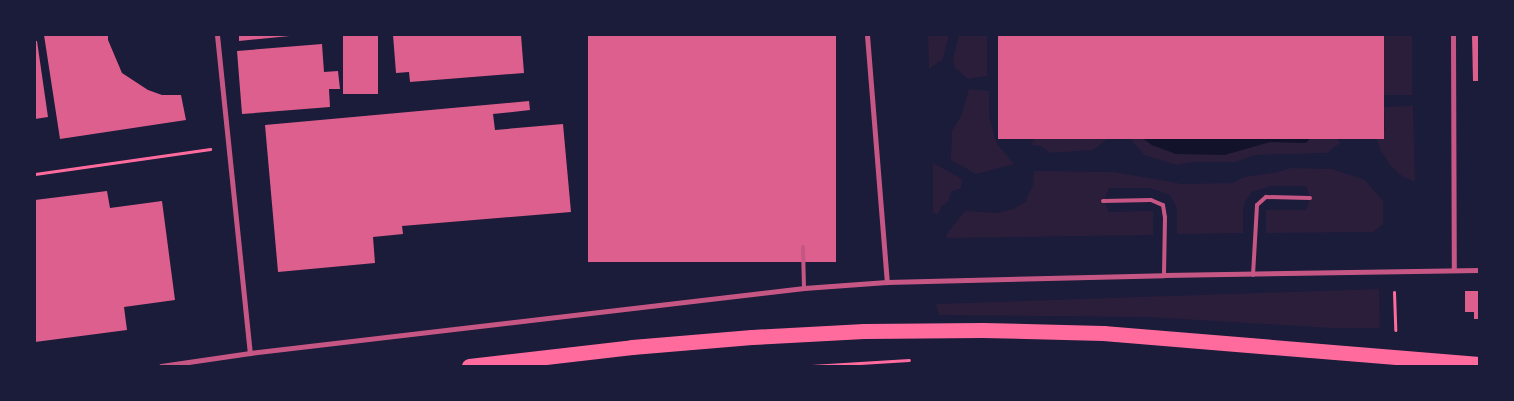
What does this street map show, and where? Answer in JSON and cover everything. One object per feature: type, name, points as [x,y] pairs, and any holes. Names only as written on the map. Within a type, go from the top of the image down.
[{"type":"highway","points":[[469,366],[632,347],[752,337],[864,331],[972,330],[1103,333],[1479,364]]},
{"type":"street","points":[[217,35],[250,353]]},
{"type":"street","points":[[867,35],[887,282]]},
{"type":"street","points":[[1452,35],[1454,270]]},
{"type":"street","points":[[161,366],[250,353],[804,288],[887,282],[1479,270]]},
{"type":"lane","points":[[1253,275],[1257,205],[1266,198],[1310,198]]},
{"type":"lane","points":[[1104,201],[1151,200],[1163,205],[1166,217],[1164,275]]},
{"type":"lane","points":[[803,247],[804,288]]},
{"type":"path","points":[[35,174],[228,147]]},
{"type":"path","points":[[1394,289],[1395,330]]},
{"type":"path","points":[[835,358],[835,365]]},
{"type":"path","points":[[811,366],[909,360]]},
{"type":"shaded area","points":[[928,35],[949,35],[943,59],[929,69]]},
{"type":"shaded area","points":[[959,35],[987,35],[987,76],[968,79],[955,68],[953,59]]},
{"type":"shaded area","points":[[1384,35],[1412,35],[1412,95],[1384,95]]},
{"type":"shaded area","points":[[969,89],[989,91],[989,116],[997,144],[1014,164],[976,174],[951,160],[952,131],[961,116]]},
{"type":"shaded area","points":[[1413,106],[1415,182],[1402,176],[1390,165],[1380,149],[1374,130],[1385,130],[1384,107]]},
{"type":"shaded area","points":[[1316,131],[1333,131],[1340,143],[1327,153],[1254,155],[1236,162],[1194,162],[1177,165],[1144,155],[1130,138],[1138,135],[1152,145],[1224,155],[1270,142],[1306,143]]},
{"type":"shaded area","points":[[1316,131],[1306,143],[1270,142],[1224,155],[1176,154],[1152,145],[1138,135]]},
{"type":"shaded area","points":[[1112,135],[1093,150],[1051,153],[1040,146],[1031,145],[1036,137]]},
{"type":"shaded area","points":[[933,163],[962,179],[961,188],[951,192],[948,202],[941,207],[938,214],[933,213]]},
{"type":"shaded area","points":[[1290,168],[1332,169],[1365,180],[1383,201],[1383,224],[1373,232],[1266,233],[1266,210],[1306,210],[1310,198],[1306,186],[1271,186],[1252,192],[1246,200],[1243,208],[1243,233],[1177,234],[1177,209],[1170,195],[1150,188],[1109,188],[1104,201],[1109,212],[1153,211],[1153,235],[947,238],[946,235],[965,211],[998,213],[1013,209],[1027,201],[1026,199],[1033,185],[1034,171],[1114,172],[1182,184],[1233,183],[1244,177],[1278,172]]},
{"type":"shaded area","points":[[1379,289],[1380,328],[1332,328],[1149,317],[939,315],[936,304]]},
{"type":"building","points":[[44,35],[108,35],[108,40],[122,73],[148,90],[162,95],[181,95],[186,120],[60,139]]},
{"type":"building","points":[[239,35],[290,35],[290,36],[239,41]]},
{"type":"building","points":[[343,35],[378,35],[378,94],[343,94]]},
{"type":"building","points":[[393,35],[521,35],[524,73],[410,82],[409,72],[396,73]]},
{"type":"building","points":[[588,35],[836,35],[836,262],[588,262]]},
{"type":"building","points":[[998,35],[1384,35],[1384,139],[998,139]]},
{"type":"building","points":[[1472,35],[1479,35],[1479,81],[1473,81]]},
{"type":"building","points":[[35,41],[37,41],[48,117],[35,119]]},
{"type":"building","points":[[322,44],[324,72],[338,71],[340,89],[329,89],[330,107],[242,114],[237,51]]},
{"type":"building","points":[[529,101],[530,110],[493,114],[495,130],[563,124],[571,212],[402,226],[403,234],[373,237],[375,263],[278,272],[265,125]]},
{"type":"building","points":[[107,191],[110,208],[162,201],[175,300],[124,307],[127,330],[35,342],[35,200]]},
{"type":"building","points":[[1465,291],[1479,291],[1479,319],[1474,319],[1474,312],[1465,312]]}]
